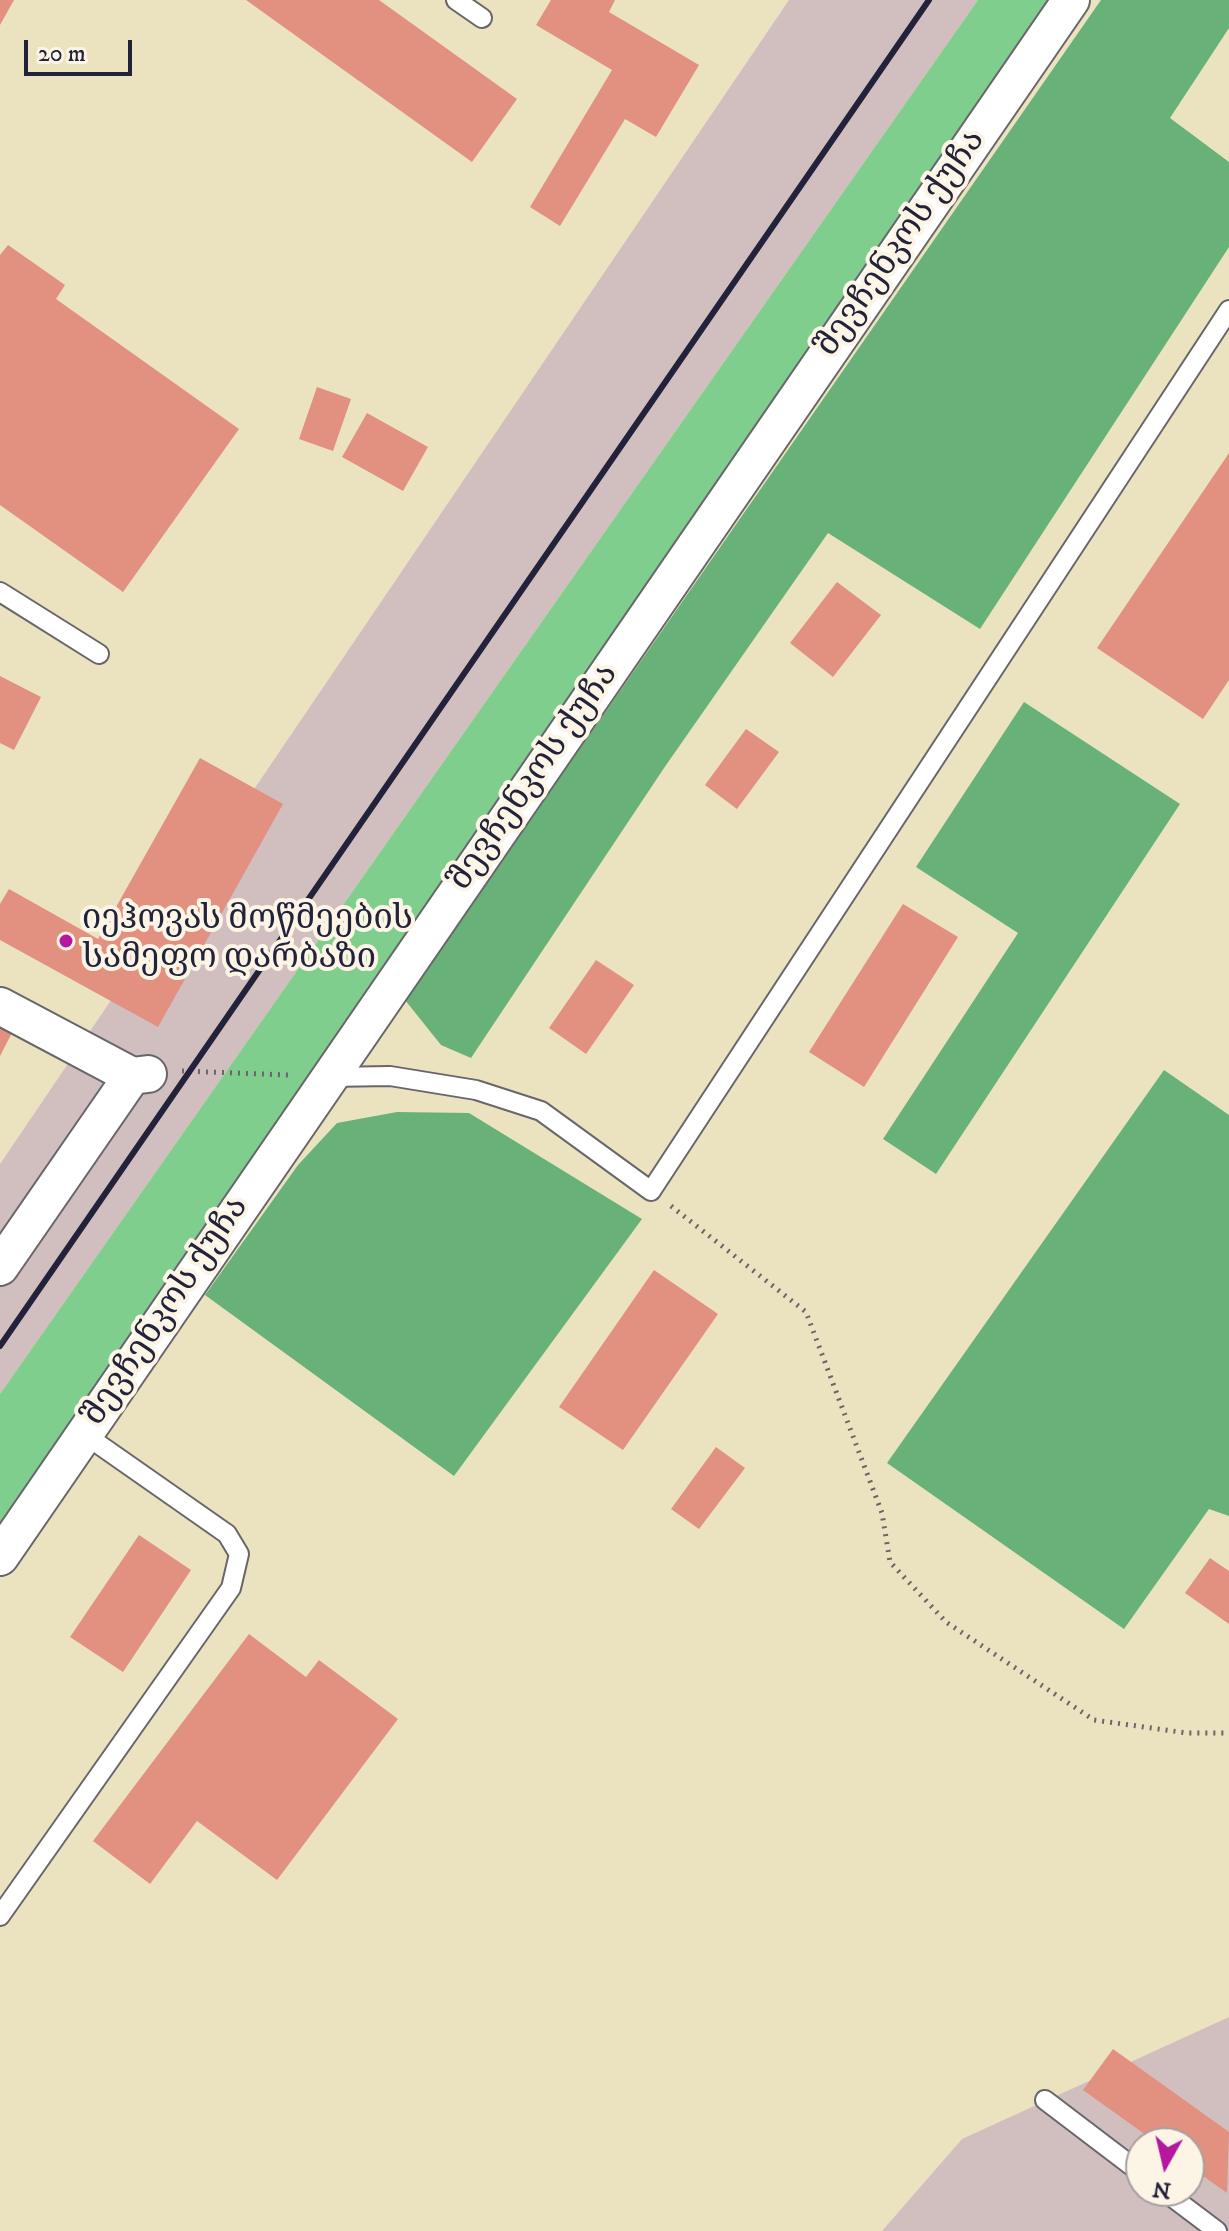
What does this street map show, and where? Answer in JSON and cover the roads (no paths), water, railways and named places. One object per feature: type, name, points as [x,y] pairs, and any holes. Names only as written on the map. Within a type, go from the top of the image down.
[{"type":"street","name":"შევჩენკოს ქუჩა","points":[[0,1557],[1071,0]]},
{"type":"street","points":[[0,1006],[140,1075],[0,1267]]},
{"type":"lane","points":[[456,0],[482,18]]},
{"type":"lane","points":[[328,1077],[390,1076],[476,1090],[541,1111],[651,1191],[1229,310]]},
{"type":"lane","points":[[0,592],[99,654]]},
{"type":"lane","points":[[0,1916],[231,1588],[239,1554],[227,1534],[84,1434]]},
{"type":"lane","points":[[1045,2100],[1125,2161]]},
{"type":"lane","points":[[1185,2207],[1217,2231]]},
{"type":"railway","points":[[0,1346],[929,0]]},
{"type":"place","name":"იეჰოვას მოწმეების სამეფო დარბაზი","points":[[66,941]]}]
